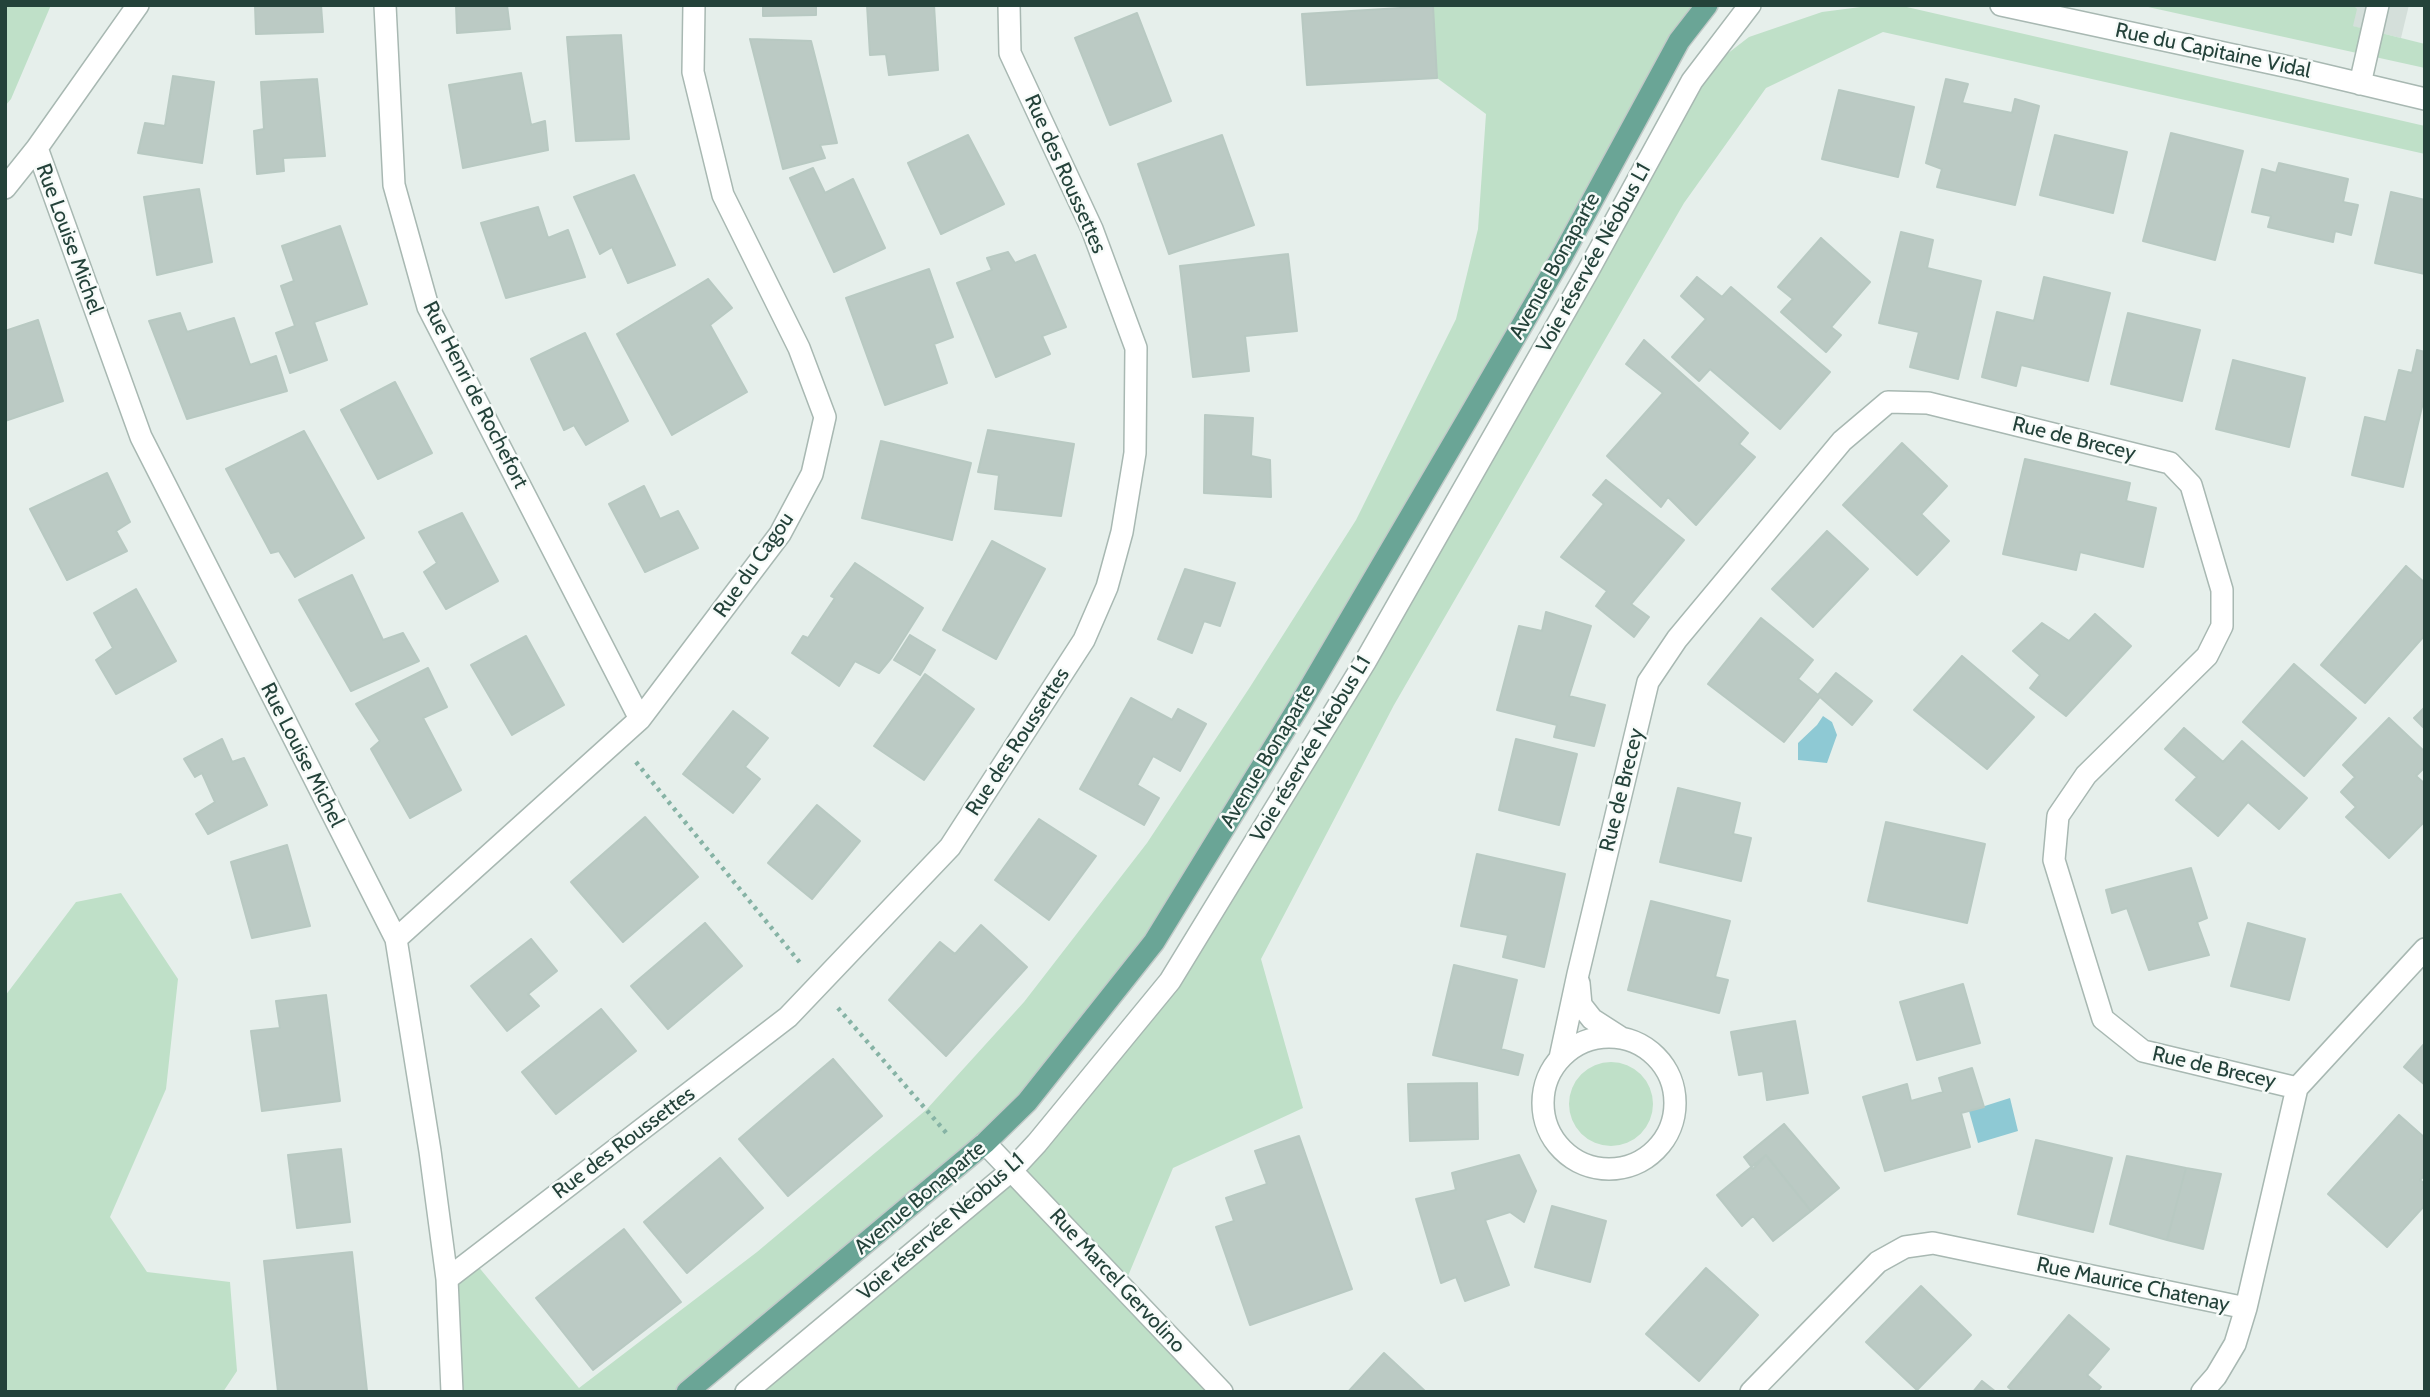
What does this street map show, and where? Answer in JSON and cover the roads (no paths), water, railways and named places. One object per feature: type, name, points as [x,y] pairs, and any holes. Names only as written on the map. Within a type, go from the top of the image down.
[{"type":"main road","name":"Avenue Bonaparte","points":[[687,1392],[985,1143],[1027,1102],[1154,942],[1299,706],[1488,384],[1561,258],[1679,41],[1707,5]]},
{"type":"street","name":"Rue Louise Michel","points":[[5,188],[37,148],[138,5]]},
{"type":"street","name":"Rue Henri de Rochefort","points":[[385,5],[394,185],[428,307],[640,719]]},
{"type":"street","name":"Rue du Cagou","points":[[396,939],[640,719],[780,534],[812,474],[825,417],[799,348],[723,195],[693,72],[694,5]]},
{"type":"street","name":"Rue des Roussettes","points":[[447,1279],[788,1017],[950,847],[1084,640],[1107,587],[1122,532],[1135,453],[1136,348],[1092,229],[1010,52],[1009,5]]},
{"type":"street","name":"Voie réservée Néobus L1","points":[[746,1392],[1012,1170],[1170,981],[1365,662],[1588,271],[1692,81],[1750,5]]},
{"type":"street","name":"Rue du Capitaine Vidal","points":[[2001,5],[2425,99]]},
{"type":"street","points":[[2360,84],[2378,5]]},
{"type":"street","name":"Rue Louise Michel","points":[[37,148],[141,437],[396,939],[430,1151],[447,1279],[452,1392]]},
{"type":"street","name":"Rue de Brecey","points":[[1577,974],[1581,1005],[1592,1019],[1620,1037],[1641,1044],[1658,1057],[1670,1075],[1676,1096],[1675,1117],[1666,1138],[1652,1154],[1633,1165],[1611,1169],[1589,1166],[1570,1156],[1554,1140],[1545,1120],[1543,1098],[1548,1076],[1560,1058],[1577,974],[1648,682],[1677,639],[1842,441],[1888,401],[1928,403],[2170,463],[2192,485],[2222,590],[2222,626],[2207,656],[2086,775],[2058,817],[2054,860],[2103,1019],[2143,1051],[2298,1088]]},
{"type":"street","name":"Rue Maurice Chatenay","points":[[1751,1392],[1878,1262],[1905,1247],[1934,1243],[2246,1308],[2298,1088],[2425,949]]},
{"type":"street","points":[[1560,1058],[1577,1044],[1598,1037],[1620,1037]]},
{"type":"street","name":"Rue Marcel Gervolino","points":[[985,1143],[1222,1392]]},
{"type":"street","points":[[2203,1392],[2235,1344],[2246,1308]]},
{"type":"water","points":[[1823,716],[1832,722],[1837,735],[1827,763],[1798,760],[1798,743]]},
{"type":"water","points":[[2010,1098],[2018,1131],[1978,1143],[1969,1111]]}]
